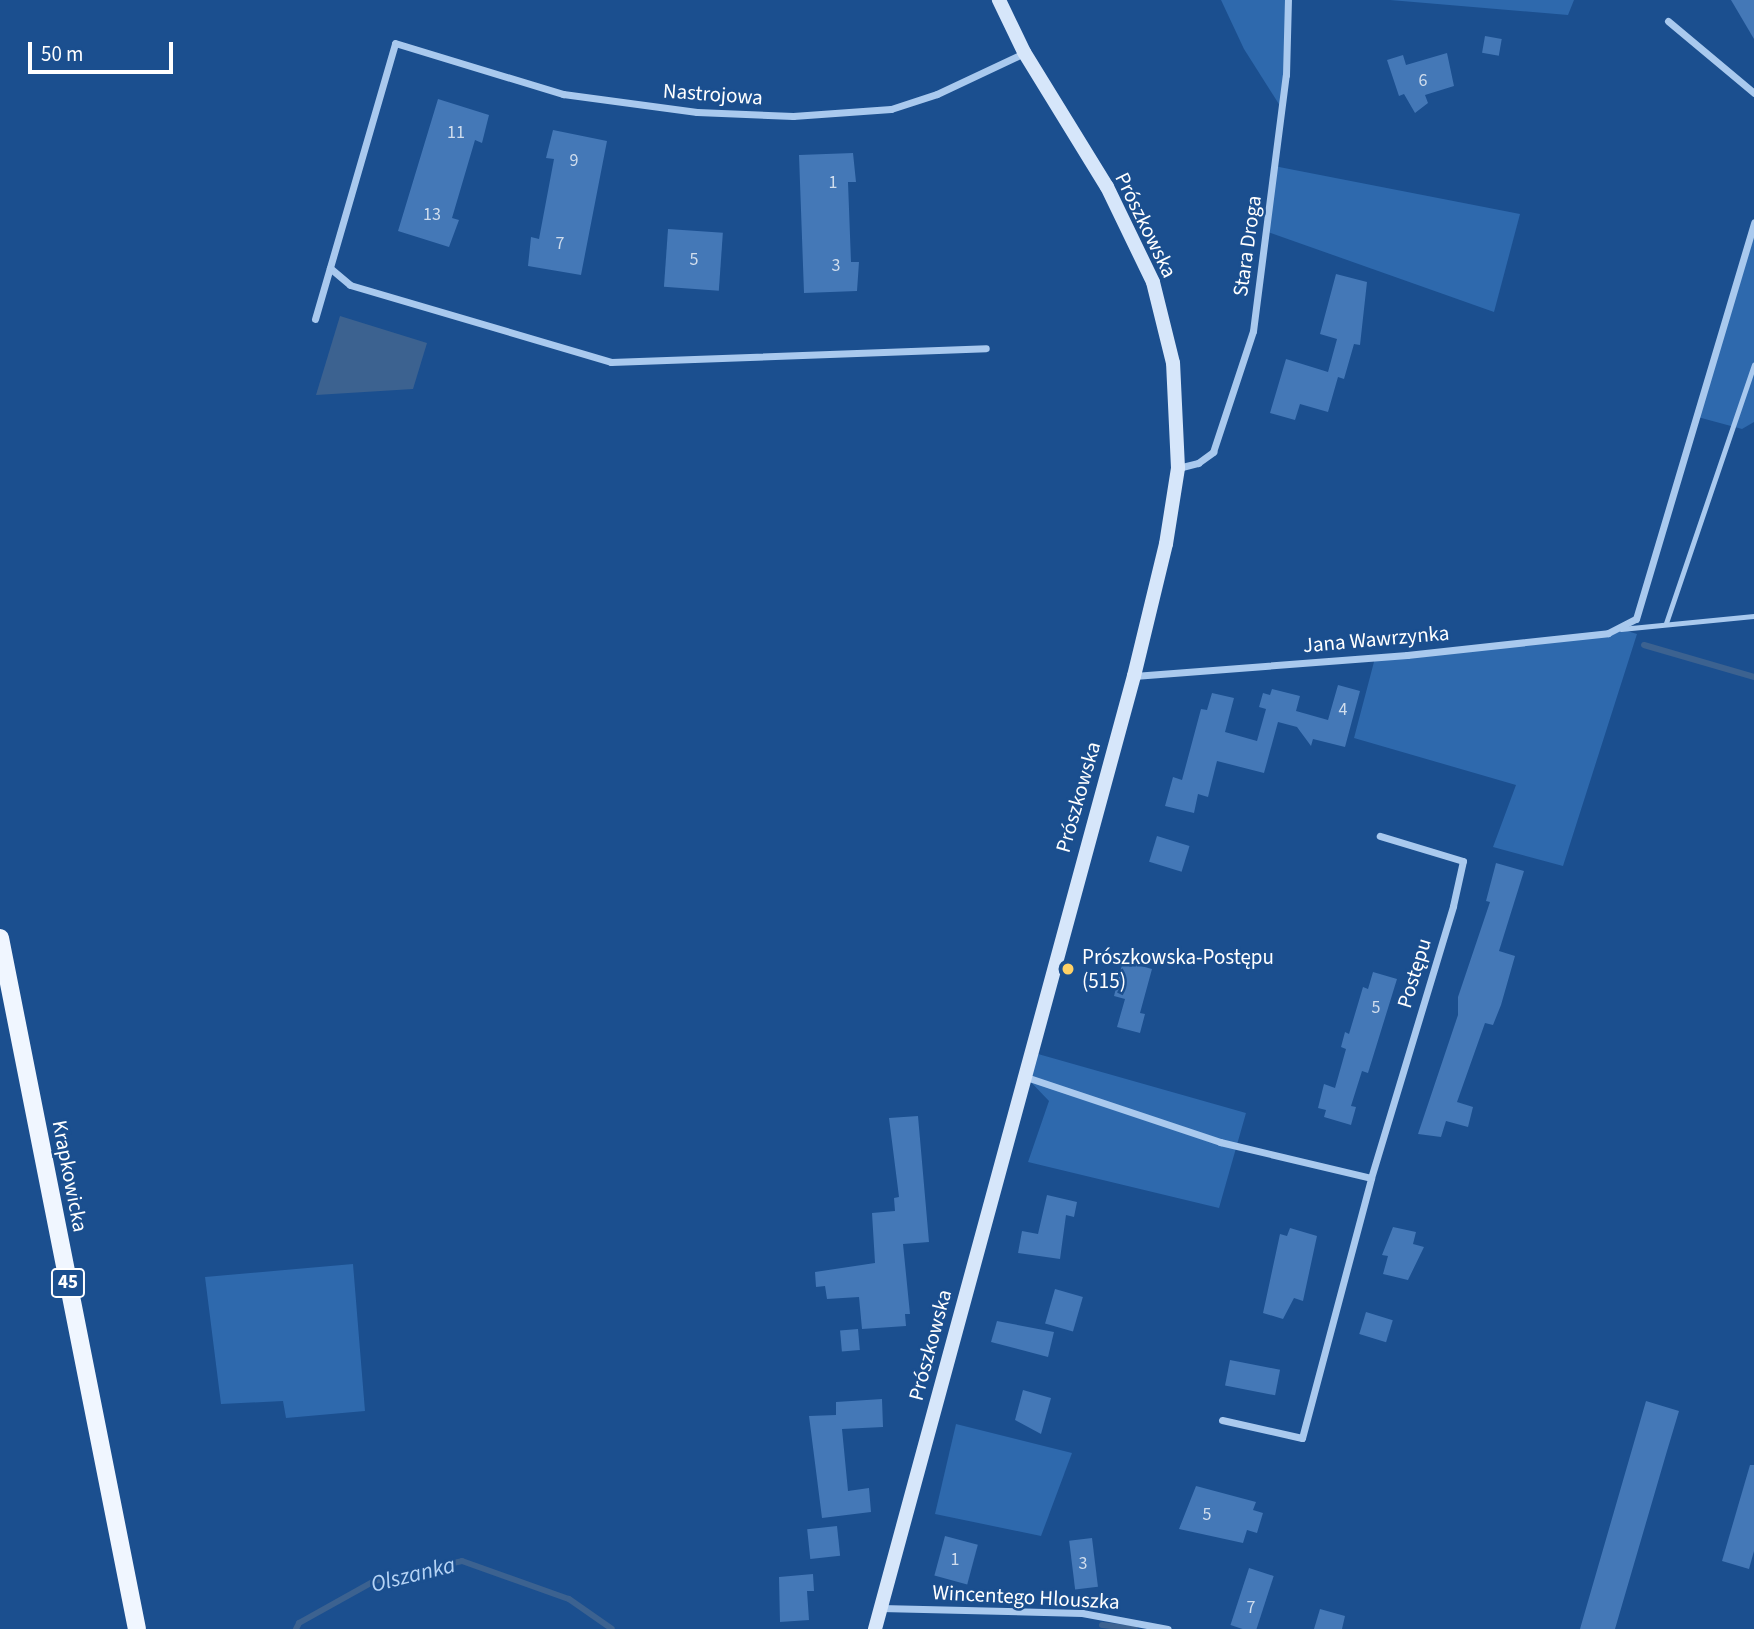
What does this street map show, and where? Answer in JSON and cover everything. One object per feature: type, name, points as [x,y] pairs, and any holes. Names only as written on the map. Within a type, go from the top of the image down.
[{"type":"main road","name":"Prószkowska","points":[[875,1629],[1133,676],[1166,544],[1178,468],[1173,363],[1153,282],[1107,187],[1024,52],[999,0]]},
{"type":"main road","name":"Krapkowicka","points":[[0,937],[137,1629]]},
{"type":"street","name":"Stara Droga","points":[[1178,468],[1198,463],[1213,452],[1253,331],[1286,75],[1288,0]]},
{"type":"street","points":[[1668,22],[1754,93]]},
{"type":"street","name":"Nastrojowa","points":[[330,268],[395,43],[563,94],[697,112],[793,116],[891,110],[937,94],[1024,52]]},
{"type":"street","points":[[1621,629],[1636,619],[1754,222]]},
{"type":"street","points":[[315,319],[330,268],[350,285],[611,362],[986,348]]},
{"type":"street","name":"Jana Wawrzynka","points":[[1133,676],[1407,655],[1621,629]]},
{"type":"street","name":"Postępu","points":[[1222,1420],[1302,1437],[1371,1178],[1463,861],[1380,836]]},
{"type":"street","points":[[1025,1076],[1220,1142],[1371,1178]]},
{"type":"street","name":"Wincentego Hlouszka","points":[[880,1608],[1082,1613],[1168,1629]]},
{"type":"lane","points":[[1666,623],[1754,365]]},
{"type":"lane","points":[[1621,629],[1754,616]]},
{"type":"shaded area","points":[[1221,0],[1288,0],[1282,109],[1244,49]]},
{"type":"shaded area","points":[[1390,0],[1574,0],[1568,15]]},
{"type":"shaded area","points":[[1274,166],[1520,214],[1494,312],[1268,232]]},
{"type":"shaded area","points":[[1754,222],[1754,422],[1742,429],[1694,416]]},
{"type":"shaded area","points":[[340,316],[427,343],[413,389],[316,395]]},
{"type":"shaded area","points":[[1621,629],[1637,634],[1563,866],[1493,847],[1516,785],[1354,738],[1375,658]]},
{"type":"shaded area","points":[[1031,1052],[1246,1113],[1219,1208],[1028,1162],[1049,1101],[1025,1076]]},
{"type":"shaded area","points":[[353,1264],[365,1411],[286,1418],[283,1401],[221,1404],[205,1277]]},
{"type":"shaded area","points":[[956,1424],[1072,1453],[1041,1536],[935,1514]]},
{"type":"building","points":[[1731,0],[1754,0],[1754,39]]},
{"type":"building","points":[[1485,36],[1502,39],[1499,56],[1482,53]]},
{"type":"building","points":[[1447,53],[1454,86],[1425,95],[1428,103],[1415,113],[1404,94],[1399,96],[1387,60],[1403,55],[1406,65]]},
{"type":"building","points":[[438,99],[489,115],[482,143],[475,140],[452,218],[459,220],[449,247],[398,231]]},
{"type":"building","points":[[553,130],[607,141],[581,275],[528,266],[531,237],[539,239],[554,159],[546,158]]},
{"type":"building","points":[[853,153],[856,182],[848,182],[851,262],[859,262],[857,291],[804,293],[799,155]]},
{"type":"building","points":[[668,229],[723,233],[719,291],[664,287]]},
{"type":"building","points":[[1336,274],[1367,282],[1360,345],[1354,344],[1344,379],[1338,377],[1328,412],[1300,404],[1295,420],[1270,413],[1286,359],[1328,372],[1337,339],[1320,334]]},
{"type":"building","points":[[1338,685],[1360,691],[1345,747],[1313,739],[1311,746],[1297,727],[1278,722],[1264,773],[1217,761],[1208,797],[1198,794],[1194,813],[1165,806],[1173,777],[1182,780],[1201,709],[1207,710],[1212,693],[1234,698],[1225,732],[1257,741],[1266,709],[1259,707],[1263,693],[1270,695],[1272,689],[1300,696],[1296,711],[1328,720]]},
{"type":"building","points":[[1157,836],[1190,846],[1182,872],[1149,862]]},
{"type":"building","points":[[1496,863],[1524,871],[1499,951],[1515,956],[1501,1005],[1493,1025],[1485,1023],[1457,1102],[1473,1107],[1468,1127],[1446,1121],[1441,1137],[1418,1134],[1458,1015],[1458,997],[1490,902],[1486,901]]},
{"type":"building","points":[[1123,961],[1152,969],[1140,1013],[1145,1014],[1140,1033],[1117,1027],[1125,999],[1114,996]]},
{"type":"building","points":[[1373,972],[1397,979],[1368,1073],[1362,1071],[1351,1106],[1356,1107],[1351,1125],[1324,1117],[1326,1110],[1318,1108],[1324,1084],[1335,1088],[1346,1049],[1341,1047],[1345,1032],[1349,1034],[1363,987],[1368,989]]},
{"type":"building","points":[[918,1116],[929,1242],[903,1244],[910,1314],[905,1314],[906,1326],[862,1329],[859,1297],[827,1299],[825,1286],[816,1287],[815,1272],[875,1263],[872,1213],[895,1211],[894,1198],[899,1197],[889,1118]]},
{"type":"building","points":[[1047,1195],[1077,1202],[1074,1217],[1066,1215],[1060,1259],[1018,1253],[1022,1231],[1038,1234]]},
{"type":"building","points":[[1393,1227],[1416,1232],[1413,1244],[1424,1247],[1408,1280],[1383,1274],[1388,1256],[1382,1255]]},
{"type":"building","points":[[1290,1228],[1317,1236],[1303,1301],[1294,1298],[1283,1319],[1263,1313],[1280,1234],[1287,1236]]},
{"type":"building","points":[[1055,1289],[1083,1297],[1073,1332],[1045,1324]]},
{"type":"building","points":[[1366,1312],[1393,1320],[1386,1342],[1359,1334]]},
{"type":"building","points":[[997,1321],[1054,1332],[1048,1357],[991,1342]]},
{"type":"building","points":[[858,1329],[860,1350],[842,1351],[840,1331]]},
{"type":"building","points":[[1230,1360],[1280,1370],[1275,1395],[1225,1386]]},
{"type":"building","points":[[1023,1390],[1051,1398],[1041,1434],[1015,1420]]},
{"type":"building","points":[[882,1399],[883,1427],[842,1429],[848,1491],[869,1488],[871,1512],[822,1518],[809,1416],[836,1415],[836,1402]]},
{"type":"building","points":[[1646,1401],[1679,1411],[1615,1629],[1580,1629]]},
{"type":"building","points":[[1750,1465],[1754,1465],[1754,1551],[1749,1569],[1722,1561]]},
{"type":"building","points":[[1196,1486],[1256,1502],[1253,1510],[1263,1513],[1257,1533],[1247,1530],[1243,1543],[1179,1529]]},
{"type":"building","points":[[837,1526],[840,1556],[810,1559],[807,1529]]},
{"type":"building","points":[[945,1536],[978,1545],[967,1584],[934,1576]]},
{"type":"building","points":[[1092,1538],[1098,1587],[1075,1589],[1069,1541]]},
{"type":"building","points":[[1249,1568],[1274,1576],[1257,1629],[1230,1625]]},
{"type":"building","points":[[813,1574],[814,1591],[807,1591],[809,1620],[780,1622],[779,1577]]},
{"type":"building","points":[[1320,1609],[1345,1616],[1342,1629],[1314,1629]]},
{"type":"waterway","points":[[1644,645],[1754,677]]},
{"type":"waterway","name":"Olszanka","points":[[296,1629],[299,1623],[374,1581],[462,1561],[569,1599],[612,1629]]},
{"type":"waterway","points":[[1102,1625],[1135,1629]]},
{"type":"place","name":"Prószkowska-Postępu (515)","points":[[1068,969]]}]
